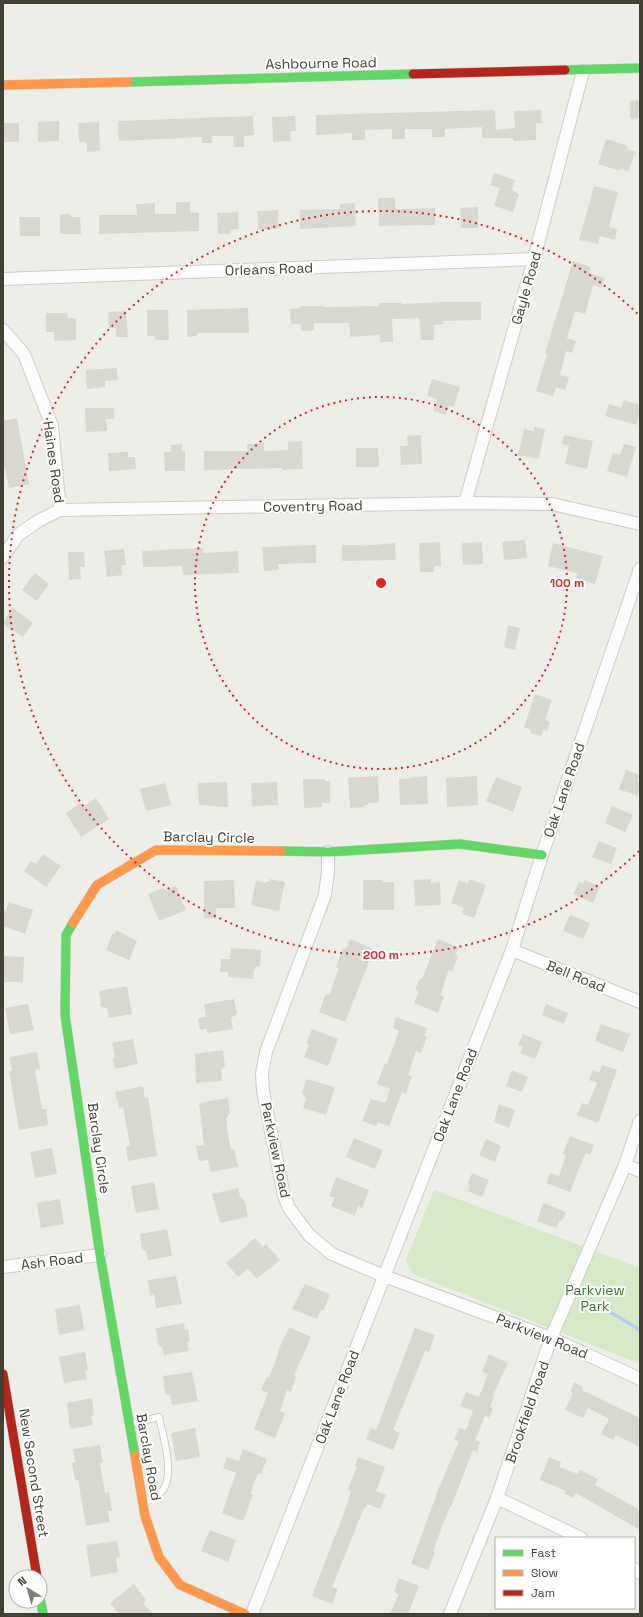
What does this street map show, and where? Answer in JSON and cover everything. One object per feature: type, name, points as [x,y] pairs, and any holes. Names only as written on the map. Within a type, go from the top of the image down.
[{"type":"street","name":"Ashbourne Road","points":[[3,86],[583,71],[640,68]]},
{"type":"street","name":"Gayle Road","points":[[465,503],[534,259],[583,71]]},
{"type":"street","name":"Orleans Road","points":[[3,279],[534,259]]},
{"type":"street","name":"Haines Road","points":[[3,330],[24,354],[52,426],[60,510]]},
{"type":"street","name":"Coventry Road","points":[[3,557],[18,535],[38,521],[60,510],[465,503],[552,504],[640,524]]},
{"type":"street","name":"Oak Lane Road","points":[[252,1614],[512,950],[542,854],[640,569]]},
{"type":"street","name":"Barclay Circle","points":[[100,1255],[65,1015],[66,935],[97,884],[156,850],[328,852],[460,844],[542,854]]},
{"type":"street","name":"Parkview Road","points":[[328,852],[328,871],[325,895],[266,1052],[262,1073],[263,1091],[284,1196],[289,1208],[309,1235],[332,1254],[384,1276],[551,1338],[640,1379]]},
{"type":"street","name":"Bell Road","points":[[512,950],[640,1002]]},
{"type":"street","name":"Brookfield Road","points":[[450,1614],[497,1498],[551,1338],[625,1165],[640,1120]]},
{"type":"street","points":[[625,1165],[640,1171]]},
{"type":"street","name":"Ash Road","points":[[3,1267],[100,1255]]},
{"type":"street","name":"Barclay Road","points":[[100,1255],[143,1504],[159,1557],[180,1585],[245,1614]]},
{"type":"street","name":"New Second Street","points":[[3,1375],[36,1569]]},
{"type":"street","points":[[497,1498],[579,1537]]},
{"type":"lane","points":[[130,1424],[159,1417],[165,1446],[169,1474],[163,1491],[143,1504]]},
{"type":"green space","name":"Parkview Park","points":[[434,1190],[640,1268],[640,1364],[413,1274],[406,1260]]},
{"type":"building","points":[[640,100],[640,118],[630,119],[630,101]]},
{"type":"building","points":[[495,110],[496,130],[515,128],[514,111],[541,110],[542,123],[536,123],[536,140],[513,141],[513,138],[482,138],[482,127],[445,129],[445,137],[432,137],[432,129],[405,129],[405,139],[392,139],[392,129],[365,130],[365,140],[352,140],[352,133],[316,135],[316,115]]},
{"type":"building","points":[[253,116],[254,135],[244,136],[244,147],[234,147],[233,136],[212,136],[212,143],[202,143],[202,137],[119,141],[118,121]]},
{"type":"building","points":[[295,116],[296,131],[290,131],[291,141],[273,142],[272,117]]},
{"type":"building","points":[[59,121],[59,141],[38,142],[38,122]]},
{"type":"building","points":[[99,122],[100,151],[87,152],[87,142],[79,142],[78,123]]},
{"type":"building","points":[[3,123],[19,123],[19,142],[3,142]]},
{"type":"building","points":[[606,139],[628,146],[627,149],[636,152],[628,171],[621,169],[620,171],[598,164]]},
{"type":"building","points":[[494,173],[515,180],[512,190],[519,194],[513,212],[494,206],[500,188],[490,185]]},
{"type":"building","points":[[594,186],[618,192],[609,227],[617,229],[615,240],[600,236],[598,244],[579,240]]},
{"type":"building","points":[[378,198],[395,198],[395,208],[398,209],[435,208],[435,225],[379,226]]},
{"type":"building","points":[[176,202],[190,202],[190,212],[199,213],[199,231],[99,234],[99,215],[137,215],[136,204],[155,203],[155,214],[176,214]]},
{"type":"building","points":[[355,203],[356,226],[300,229],[300,210],[340,209],[340,204]]},
{"type":"building","points":[[478,207],[478,228],[461,228],[460,208]]},
{"type":"building","points":[[278,210],[279,229],[258,229],[257,211]]},
{"type":"building","points":[[238,212],[239,229],[231,230],[231,234],[218,234],[217,213]]},
{"type":"building","points":[[60,214],[71,214],[71,217],[80,217],[81,234],[60,234]]},
{"type":"building","points":[[19,217],[40,217],[40,236],[20,236]]},
{"type":"building","points":[[573,261],[591,267],[589,273],[605,278],[602,288],[593,285],[585,314],[575,311],[567,338],[576,341],[572,353],[566,351],[560,375],[569,377],[565,390],[556,387],[553,396],[536,391],[547,354],[545,353]]},
{"type":"building","points":[[481,302],[481,320],[443,321],[443,324],[434,325],[434,340],[421,340],[419,318],[392,319],[393,342],[380,342],[380,335],[350,337],[349,323],[314,323],[314,330],[301,331],[301,324],[291,324],[290,309],[300,308],[300,306],[379,306],[379,303],[402,304]]},
{"type":"building","points":[[248,308],[249,333],[197,333],[197,336],[187,337],[187,310]]},
{"type":"building","points":[[147,310],[168,310],[169,340],[155,340],[155,336],[147,336]]},
{"type":"building","points":[[126,311],[128,337],[116,337],[116,328],[109,328],[108,312]]},
{"type":"building","points":[[46,313],[67,313],[68,318],[76,318],[76,340],[54,341],[54,332],[46,332]]},
{"type":"building","points":[[117,368],[118,380],[105,381],[105,387],[87,389],[86,370]]},
{"type":"building","points":[[432,379],[460,387],[454,407],[449,406],[446,415],[433,411],[437,399],[427,396]]},
{"type":"building","points":[[624,400],[640,405],[640,413],[636,425],[605,416],[609,404],[621,408]]},
{"type":"building","points":[[85,408],[114,408],[114,419],[106,419],[107,431],[86,432]]},
{"type":"building","points":[[17,418],[29,484],[9,488],[5,468],[3,468],[3,421]]},
{"type":"building","points":[[534,427],[545,429],[539,459],[518,455],[524,429],[534,431]]},
{"type":"building","points":[[421,435],[422,464],[401,465],[400,446],[408,446],[407,436]]},
{"type":"building","points":[[564,435],[593,441],[587,469],[565,464],[569,446],[562,444]]},
{"type":"building","points":[[302,441],[303,469],[282,470],[282,468],[204,470],[204,451],[248,451],[247,444],[264,443],[264,451],[288,450],[288,442]]},
{"type":"building","points":[[182,444],[182,451],[185,451],[185,471],[165,471],[164,452],[171,452],[171,445]]},
{"type":"building","points":[[624,444],[636,447],[627,477],[607,471],[613,453],[620,455]]},
{"type":"building","points":[[356,448],[378,448],[379,467],[356,467]]},
{"type":"building","points":[[128,452],[128,457],[135,457],[136,469],[109,471],[108,453]]},
{"type":"building","points":[[525,540],[527,558],[504,560],[502,542]]},
{"type":"building","points":[[440,542],[441,566],[434,566],[434,572],[420,572],[419,543]]},
{"type":"building","points":[[482,542],[483,564],[463,565],[462,543]]},
{"type":"building","points":[[395,543],[396,560],[342,561],[342,545],[360,546]]},
{"type":"building","points":[[553,543],[603,556],[595,584],[576,578],[577,573],[548,566]]},
{"type":"building","points":[[316,545],[316,563],[278,564],[279,570],[264,571],[262,547]]},
{"type":"building","points":[[203,548],[203,553],[238,551],[239,573],[183,575],[182,566],[143,567],[142,551]]},
{"type":"building","points":[[124,549],[126,565],[121,565],[122,575],[107,577],[104,551]]},
{"type":"building","points":[[68,552],[84,552],[85,567],[80,567],[81,579],[69,580]]},
{"type":"building","points":[[35,573],[49,584],[37,601],[22,590]]},
{"type":"building","points":[[12,607],[33,623],[23,637],[3,624]]},
{"type":"building","points":[[508,625],[520,628],[515,650],[504,647]]},
{"type":"building","points":[[535,694],[552,700],[545,720],[550,722],[547,731],[543,730],[541,736],[530,733],[531,730],[524,727]]},
{"type":"building","points":[[626,770],[640,775],[637,782],[640,783],[638,796],[619,789]]},
{"type":"building","points":[[378,776],[379,802],[368,803],[368,805],[364,805],[365,807],[350,808],[348,778]]},
{"type":"building","points":[[427,776],[428,804],[400,805],[399,779]]},
{"type":"building","points":[[477,776],[478,805],[447,807],[446,778]]},
{"type":"building","points":[[496,777],[522,787],[513,812],[486,801]]},
{"type":"building","points":[[303,779],[325,779],[325,781],[330,781],[330,803],[322,803],[322,807],[304,808]]},
{"type":"building","points":[[227,782],[228,807],[199,805],[198,783]]},
{"type":"building","points":[[277,782],[278,805],[252,806],[251,783]]},
{"type":"building","points":[[165,783],[171,805],[146,811],[140,789]]},
{"type":"building","points":[[96,798],[109,819],[81,837],[66,813],[81,803],[84,806]]},
{"type":"building","points":[[612,806],[633,815],[625,832],[605,823]]},
{"type":"building","points":[[599,841],[617,848],[611,864],[592,857]]},
{"type":"building","points":[[43,854],[61,866],[46,887],[24,871],[31,861],[36,864]]},
{"type":"building","points":[[270,879],[285,882],[279,911],[251,905],[256,881],[266,883],[267,881],[270,881]]},
{"type":"building","points":[[431,879],[431,883],[440,882],[441,905],[415,906],[414,880]]},
{"type":"building","points":[[469,879],[486,885],[474,918],[462,914],[464,908],[451,903],[459,880],[468,883]]},
{"type":"building","points":[[234,880],[235,908],[216,908],[216,918],[204,918],[204,881]]},
{"type":"building","points":[[363,880],[383,880],[383,882],[394,882],[394,910],[363,910]]},
{"type":"building","points":[[585,880],[600,887],[593,903],[573,894],[579,882],[583,884]]},
{"type":"building","points":[[176,886],[186,910],[159,921],[148,894],[163,888],[166,890]]},
{"type":"building","points":[[9,902],[33,910],[25,934],[3,926],[3,911],[6,911]]},
{"type":"building","points":[[570,915],[590,923],[583,939],[563,931]]},
{"type":"building","points":[[116,930],[137,941],[129,960],[106,950],[113,933],[115,934]]},
{"type":"building","points":[[350,939],[374,949],[345,1022],[319,1012],[326,994],[329,995],[339,968],[336,967],[343,948],[346,949]]},
{"type":"building","points":[[438,939],[458,947],[455,955],[458,956],[452,971],[449,970],[440,995],[444,996],[438,1013],[414,1003],[419,991],[415,990],[420,978],[422,979]]},
{"type":"building","points":[[231,948],[261,950],[260,966],[256,966],[256,969],[254,969],[253,979],[228,977],[228,972],[220,972],[221,959],[230,959]]},
{"type":"building","points":[[3,956],[24,957],[23,982],[3,982]]},
{"type":"building","points":[[127,986],[132,1014],[109,1018],[107,1008],[101,1007],[99,991]]},
{"type":"building","points":[[234,999],[237,1014],[231,1018],[233,1029],[207,1033],[207,1029],[200,1030],[198,1018],[206,1017],[204,1004]]},
{"type":"building","points":[[28,1004],[34,1030],[10,1034],[5,1008]]},
{"type":"building","points":[[546,1004],[568,1013],[564,1024],[542,1015]]},
{"type":"building","points":[[396,1017],[427,1028],[424,1036],[427,1037],[421,1053],[416,1051],[408,1075],[412,1076],[406,1094],[402,1092],[389,1126],[378,1122],[376,1126],[362,1121],[371,1099],[386,1103],[390,1089],[377,1084],[385,1063],[387,1064],[399,1031],[393,1028]]},
{"type":"building","points":[[601,1024],[630,1034],[623,1052],[595,1041]]},
{"type":"building","points":[[312,1029],[338,1039],[328,1066],[304,1057],[309,1044],[306,1043]]},
{"type":"building","points":[[523,1034],[542,1042],[535,1059],[520,1053],[523,1047],[518,1045]]},
{"type":"building","points":[[133,1039],[138,1064],[115,1069],[113,1059],[115,1057],[112,1043]]},
{"type":"building","points":[[223,1050],[225,1066],[221,1070],[222,1081],[196,1083],[195,1054]]},
{"type":"building","points":[[37,1052],[40,1069],[35,1070],[42,1109],[46,1109],[48,1125],[19,1130],[9,1071],[12,1071],[9,1057]]},
{"type":"building","points":[[602,1065],[617,1070],[598,1123],[577,1115],[582,1103],[588,1105],[597,1083],[589,1080],[593,1070],[599,1073]]},
{"type":"building","points":[[512,1070],[528,1077],[522,1092],[506,1086]]},
{"type":"building","points":[[306,1079],[335,1087],[326,1115],[303,1108],[306,1098],[302,1094]]},
{"type":"building","points":[[143,1086],[145,1098],[148,1097],[157,1156],[128,1161],[126,1146],[130,1145],[125,1117],[123,1107],[119,1108],[115,1092]]},
{"type":"building","points":[[228,1098],[230,1113],[228,1114],[228,1117],[226,1117],[227,1129],[231,1150],[234,1149],[238,1167],[211,1172],[208,1160],[199,1161],[196,1146],[204,1145],[199,1103]]},
{"type":"building","points":[[499,1104],[515,1110],[509,1128],[494,1122]]},
{"type":"building","points":[[570,1136],[594,1145],[590,1155],[586,1153],[570,1192],[546,1183],[550,1173],[559,1176],[566,1155],[563,1154]]},
{"type":"building","points":[[354,1138],[383,1150],[375,1169],[346,1157]]},
{"type":"building","points":[[486,1139],[501,1146],[495,1162],[479,1155]]},
{"type":"building","points":[[52,1148],[57,1174],[35,1178],[30,1152]]},
{"type":"building","points":[[472,1173],[489,1180],[482,1197],[468,1191],[470,1185],[468,1184]]},
{"type":"building","points":[[336,1177],[369,1190],[362,1208],[358,1206],[355,1216],[331,1206],[335,1198],[329,1196]]},
{"type":"building","points":[[154,1182],[159,1209],[136,1213],[131,1186]]},
{"type":"building","points":[[238,1188],[241,1199],[242,1198],[245,1202],[248,1217],[220,1223],[212,1194]]},
{"type":"building","points":[[60,1199],[64,1224],[41,1228],[37,1203]]},
{"type":"building","points":[[543,1203],[566,1212],[562,1221],[560,1220],[556,1228],[537,1221]]},
{"type":"building","points":[[167,1229],[172,1256],[148,1260],[146,1251],[142,1249],[140,1234]]},
{"type":"building","points":[[255,1238],[263,1247],[266,1244],[280,1260],[257,1279],[248,1269],[238,1277],[226,1263]]},
{"type":"building","points":[[176,1276],[182,1304],[156,1308],[154,1294],[150,1296],[148,1280]]},
{"type":"building","points":[[305,1284],[330,1294],[324,1310],[321,1310],[317,1319],[292,1309]]},
{"type":"building","points":[[80,1305],[84,1330],[59,1335],[55,1309]]},
{"type":"building","points":[[184,1323],[185,1330],[188,1329],[190,1341],[187,1342],[189,1351],[164,1355],[162,1346],[160,1347],[158,1344],[156,1328]]},
{"type":"building","points":[[289,1327],[311,1337],[294,1376],[296,1377],[291,1392],[287,1390],[280,1411],[285,1413],[275,1438],[254,1429],[268,1393],[261,1390],[267,1377],[269,1377],[279,1352],[278,1351]]},
{"type":"building","points":[[415,1328],[435,1335],[429,1352],[425,1351],[393,1430],[400,1433],[393,1450],[366,1439],[371,1428],[376,1430]]},
{"type":"building","points":[[85,1352],[88,1370],[85,1370],[87,1379],[64,1383],[59,1357]]},
{"type":"building","points":[[489,1354],[508,1363],[493,1395],[494,1396],[490,1407],[493,1408],[489,1418],[485,1416],[475,1440],[480,1442],[477,1452],[473,1450],[433,1551],[435,1552],[428,1570],[411,1564],[440,1485],[459,1441],[454,1440],[459,1428],[466,1430],[473,1411],[460,1406],[466,1392],[479,1397],[488,1374],[482,1371]]},
{"type":"building","points":[[192,1372],[198,1401],[172,1405],[170,1395],[167,1395],[165,1392],[163,1376]]},
{"type":"building","points":[[574,1382],[583,1387],[582,1390],[640,1418],[640,1447],[616,1435],[613,1440],[601,1434],[609,1419],[588,1408],[583,1418],[565,1410],[573,1393],[570,1392]]},
{"type":"building","points":[[92,1398],[94,1415],[91,1416],[93,1425],[70,1429],[67,1403]]},
{"type":"building","points":[[195,1428],[200,1457],[176,1461],[171,1433]]},
{"type":"building","points":[[100,1445],[103,1463],[100,1463],[105,1493],[109,1492],[112,1511],[108,1511],[110,1522],[86,1526],[78,1480],[75,1480],[72,1463],[75,1462],[73,1449]]},
{"type":"building","points":[[243,1449],[267,1459],[261,1474],[258,1473],[250,1494],[253,1495],[243,1521],[222,1513],[236,1473],[223,1468],[227,1457],[239,1461]]},
{"type":"building","points":[[358,1457],[385,1467],[376,1491],[386,1495],[380,1509],[367,1504],[364,1508],[332,1587],[338,1589],[332,1604],[312,1596],[348,1502],[351,1491],[348,1489],[357,1467],[355,1466]]},
{"type":"building","points":[[549,1457],[561,1462],[559,1467],[578,1474],[580,1470],[598,1479],[595,1485],[640,1510],[640,1530],[576,1493],[573,1498],[564,1493],[566,1491],[540,1480]]},
{"type":"building","points":[[210,1530],[236,1540],[228,1562],[201,1551]]},
{"type":"building","points":[[117,1541],[120,1557],[116,1558],[118,1572],[91,1577],[86,1545]]},
{"type":"building","points":[[399,1578],[419,1586],[408,1614],[390,1614],[399,1594],[394,1592]]},
{"type":"building","points":[[134,1584],[146,1600],[143,1603],[153,1614],[119,1614],[110,1603]]},
{"type":"waterway","points":[[600,1306],[640,1330]]},
{"type":"traffic: fast","points":[[565,70],[640,68]]},
{"type":"traffic: fast","points":[[128,82],[413,74]]},
{"type":"traffic: fast","points":[[281,851],[328,852],[460,844],[542,855]]},
{"type":"traffic: fast","points":[[73,923],[66,935],[65,1015],[100,1255],[135,1456]]},
{"type":"traffic: fast","points":[[42,1609],[43,1614]]},
{"type":"traffic: slow","points":[[3,85],[128,82]]},
{"type":"traffic: slow","points":[[73,923],[97,885],[156,850],[281,851]]},
{"type":"traffic: slow","points":[[135,1456],[145,1516],[159,1557],[180,1585],[245,1614]]},
{"type":"traffic: jam","points":[[413,74],[565,70]]},
{"type":"traffic: jam","points":[[3,1374],[36,1569]]}]
